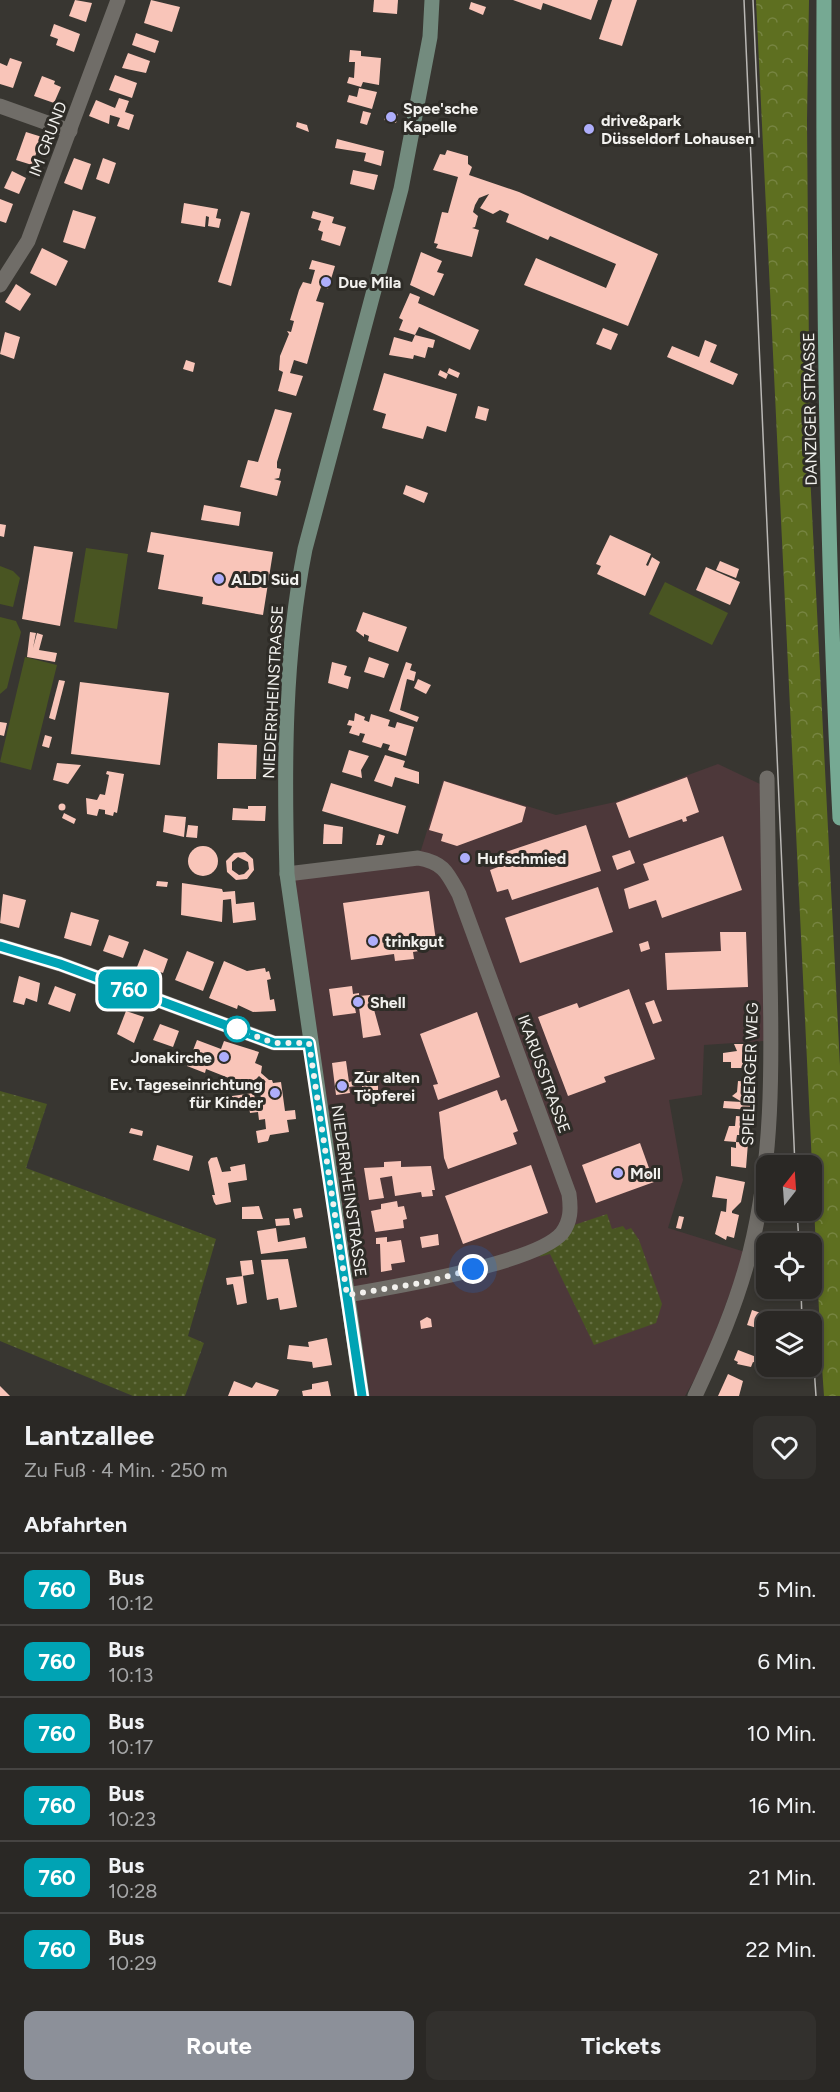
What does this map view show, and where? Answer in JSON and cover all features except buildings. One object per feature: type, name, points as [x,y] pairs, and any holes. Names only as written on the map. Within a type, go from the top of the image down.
[{"type":"main road","name":"DANZIGER STRASSE","points":[[824,0],[828,422],[834,708],[840,818]]},
{"type":"street","name":"IM GRUND","points":[[0,285],[28,241],[117,0]]},
{"type":"street","name":"NIEDERRHEINSTRASSE","points":[[362,1396],[309,1043],[287,874],[288,712],[291,644],[298,584],[315,507],[401,189],[430,37],[432,0]]},
{"type":"street","points":[[0,106],[70,131]]},
{"type":"street","name":"SPIELBERGER WEG","points":[[695,1396],[727,1326],[750,1251],[770,1118],[767,778]]},
{"type":"street","name":"IKARUSSTRASSE","points":[[287,874],[418,858],[434,861],[446,870],[459,894],[569,1194],[571,1209],[568,1222],[560,1235],[526,1253],[427,1282],[347,1295]]},
{"type":"street","points":[[0,946],[60,964],[274,1043],[309,1043]]},
{"type":"shaded area","points":[[718,764],[760,784],[764,1041],[704,1045],[702,1095],[669,1100],[683,1180],[668,1228],[745,1252],[705,1361],[685,1396],[370,1396],[291,878],[394,863],[421,850],[443,780],[556,815],[615,802]]},
{"type":"green space","points":[[756,0],[809,0],[807,120],[810,473],[840,1066],[840,1396],[824,1396],[822,1311],[819,1311],[818,1299],[822,1299],[822,1233],[815,1233],[815,1221],[822,1221],[822,1155],[812,1155]]},
{"type":"green space","points":[[86,548],[128,554],[117,629],[74,622]]},
{"type":"green space","points":[[0,566],[13,571],[20,578],[13,607],[0,604]]},
{"type":"green space","points":[[665,582],[728,613],[712,645],[649,614]]},
{"type":"green space","points":[[0,617],[16,621],[21,632],[7,688],[0,694]]},
{"type":"green space","points":[[25,657],[57,665],[31,770],[0,762]]},
{"type":"green space","points":[[0,1091],[47,1104],[26,1168],[216,1239],[188,1336],[204,1343],[185,1396],[133,1396],[0,1341]]},
{"type":"green space","points":[[607,1214],[612,1229],[623,1226],[626,1230],[631,1228],[639,1240],[662,1304],[656,1323],[594,1345],[550,1254],[539,1257],[574,1225]]},
{"type":"tram line","points":[[744,0],[795,1155]]},
{"type":"tram line","points":[[753,0],[759,137]]},
{"type":"tram line","points":[[798,1221],[798,1233]]},
{"type":"tram line","points":[[801,1299],[802,1311]]},
{"type":"tram line","points":[[815,1377],[816,1396]]},
{"type":"bus line","name":"760","points":[[0,946],[60,964],[274,1043],[309,1043],[362,1396]]},
{"type":"place","name":"Spee'sche Kapelle","points":[[391,117]]},
{"type":"place","name":"drive&park Düsseldorf Lohausen","points":[[589,129]]},
{"type":"place","name":"Due Mila","points":[[326,282]]},
{"type":"place","name":"ALDI Süd","points":[[219,579]]},
{"type":"place","name":"Hufschmied","points":[[465,858]]},
{"type":"place","name":"trinkgut","points":[[373,941]]},
{"type":"place","name":"Shell","points":[[358,1002]]},
{"type":"place","name":"Jonakirche","points":[[224,1057]]},
{"type":"place","name":"Zur alten Töpferei","points":[[342,1086]]},
{"type":"place","name":"Ev. Tageseinrichtung für Kinder","points":[[275,1093]]},
{"type":"place","name":"Moll","points":[[618,1173]]},
{"type":"route","points":[[237,1029],[274,1043],[309,1043],[347,1295],[427,1282],[473,1269]]}]
